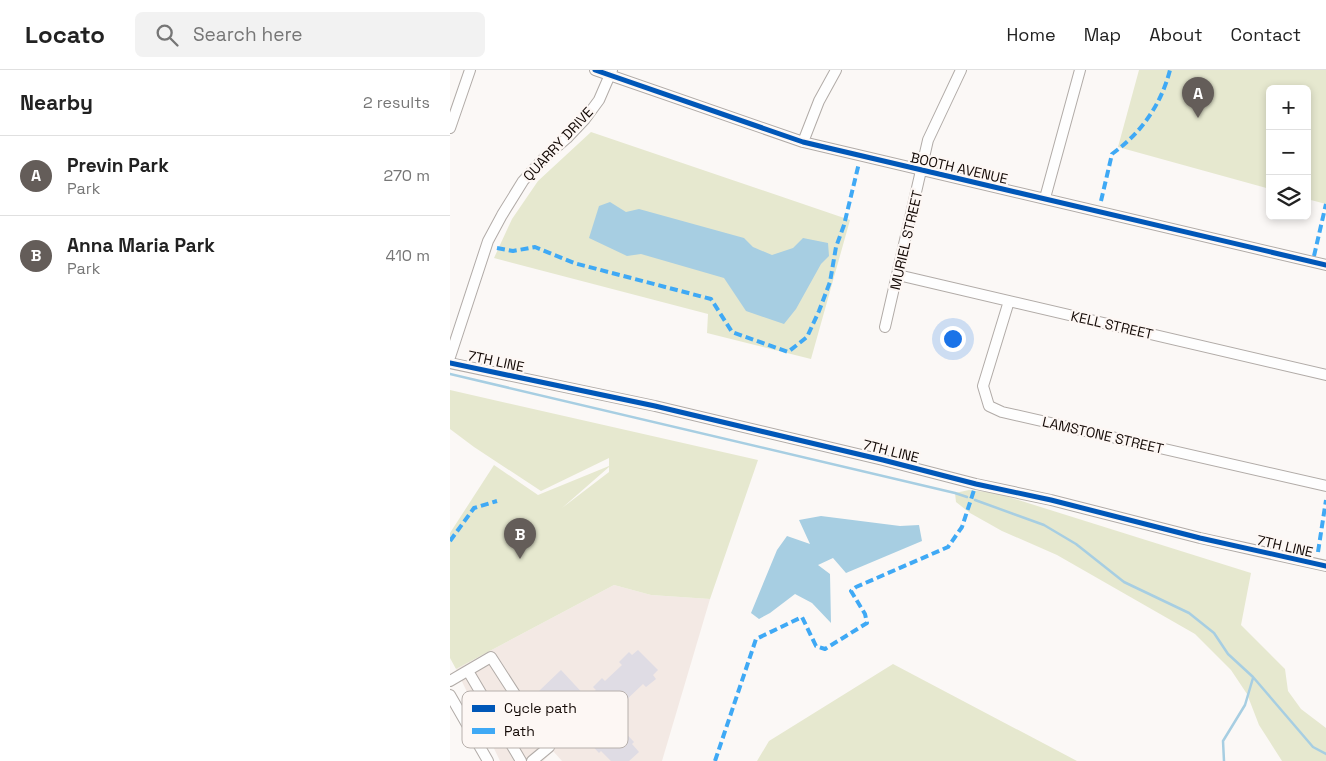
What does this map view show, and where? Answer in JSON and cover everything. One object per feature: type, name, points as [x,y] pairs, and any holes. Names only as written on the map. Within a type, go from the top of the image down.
[{"type":"street","points":[[450,128],[454,104],[470,70]]},
{"type":"street","name":"BOOTH AVENUE","points":[[595,70],[610,73],[803,142],[1326,264]]},
{"type":"street","points":[[803,142],[819,100],[836,70]]},
{"type":"street","name":"MURIEL STREET","points":[[886,327],[928,140],[961,70]]},
{"type":"street","points":[[1045,198],[1080,70]]},
{"type":"street","name":"QUARRY DRIVE","points":[[450,358],[488,241],[502,215],[523,181],[585,119],[599,100],[610,73]]},
{"type":"street","name":"KELL STREET","points":[[898,275],[1326,375]]},
{"type":"street","name":"LAMSTONE STREET","points":[[1009,300],[983,386],[989,406],[1002,412],[1326,486]]},
{"type":"street","name":"7TH LINE","points":[[450,363],[655,406],[976,484],[1051,500],[1200,538],[1326,566]]},
{"type":"street","points":[[450,681],[491,657],[513,691]]},
{"type":"street","points":[[468,671],[480,691]]},
{"type":"street","points":[[450,695],[462,716]]},
{"type":"street","points":[[481,748],[488,761]]},
{"type":"street","points":[[513,748],[521,761]]},
{"type":"street","points":[[532,761],[547,748]]},
{"type":"shaded area","points":[[614,585],[651,595],[710,599],[662,761],[562,761],[553,751],[543,761],[500,761],[494,748],[628,748],[628,691],[467,691],[456,669]]},
{"type":"green space","points":[[1139,70],[1326,70],[1326,204],[1311,200],[1311,85],[1266,85],[1266,188],[1118,147]]},
{"type":"green space","points":[[591,132],[850,220],[811,359],[707,333],[708,314],[494,258],[512,219],[538,181]]},
{"type":"green space","points":[[450,390],[758,460],[710,599],[651,595],[614,585],[456,669],[450,658],[450,533],[494,465],[538,495],[609,466],[609,458],[541,491],[450,429]],"holes":[[[609,467],[609,472],[562,508]]]},
{"type":"green space","points":[[969,490],[996,493],[1251,573],[1241,625],[1285,669],[1288,691],[1301,709],[1326,728],[1326,761],[1282,761],[1259,725],[1247,694],[1231,670],[1195,634],[1057,555],[1002,531],[970,513],[956,502],[955,493]]},
{"type":"green space","points":[[893,664],[1077,761],[757,761],[769,741]]},
{"type":"water","points":[[610,202],[626,212],[639,209],[744,238],[753,247],[772,255],[793,248],[803,238],[828,243],[829,256],[821,264],[796,309],[784,324],[746,311],[724,278],[641,254],[627,256],[589,238],[599,206]]},
{"type":"water","points":[[821,516],[900,526],[919,525],[922,541],[846,573],[833,558],[818,565],[830,574],[831,623],[812,603],[795,594],[759,619],[751,613],[777,550],[787,536],[810,544],[799,520]]},
{"type":"building","points":[[638,650],[658,670],[653,675],[656,679],[646,687],[643,684],[628,698],[628,691],[595,691],[593,687],[602,678],[605,681],[622,665],[619,662],[629,652],[632,655]]},
{"type":"building","points":[[561,670],[580,691],[539,691]]},
{"type":"building","points":[[628,736],[639,752],[629,761],[611,761],[601,751],[599,753],[594,748],[628,748]]},
{"type":"waterway","points":[[450,374],[967,497]]},
{"type":"waterway","points":[[975,500],[1044,525],[1076,544],[1124,582],[1189,613],[1214,633],[1228,654],[1253,677],[1313,747],[1326,754]]},
{"type":"waterway","points":[[1224,761],[1223,741],[1245,705],[1253,678]]},
{"type":"marked path","points":[[1101,201],[1112,154],[1132,137],[1148,117],[1161,95],[1170,70]]},
{"type":"marked path","points":[[497,248],[513,251],[535,247],[574,263],[711,299],[732,332],[788,352],[807,337],[830,282],[836,247],[844,225],[859,163]]},
{"type":"marked path","points":[[1314,256],[1326,204]]},
{"type":"marked path","points":[[715,761],[756,639],[802,617],[816,646],[825,649],[867,623],[865,614],[851,591],[856,587],[948,547],[962,527],[976,484]]},
{"type":"marked path","points":[[1318,552],[1326,500]]},
{"type":"marked path","points":[[450,541],[474,508],[497,501]]},
{"type":"cycle path","points":[[595,70],[803,142],[1326,265]]},
{"type":"cycle path","points":[[450,363],[655,406],[976,484],[1051,500],[1200,538],[1326,566]]},
{"type":"place","name":"Previn Park","points":[[1198,118]]},
{"type":"place","name":"Anna Maria Park","points":[[520,559]]}]
